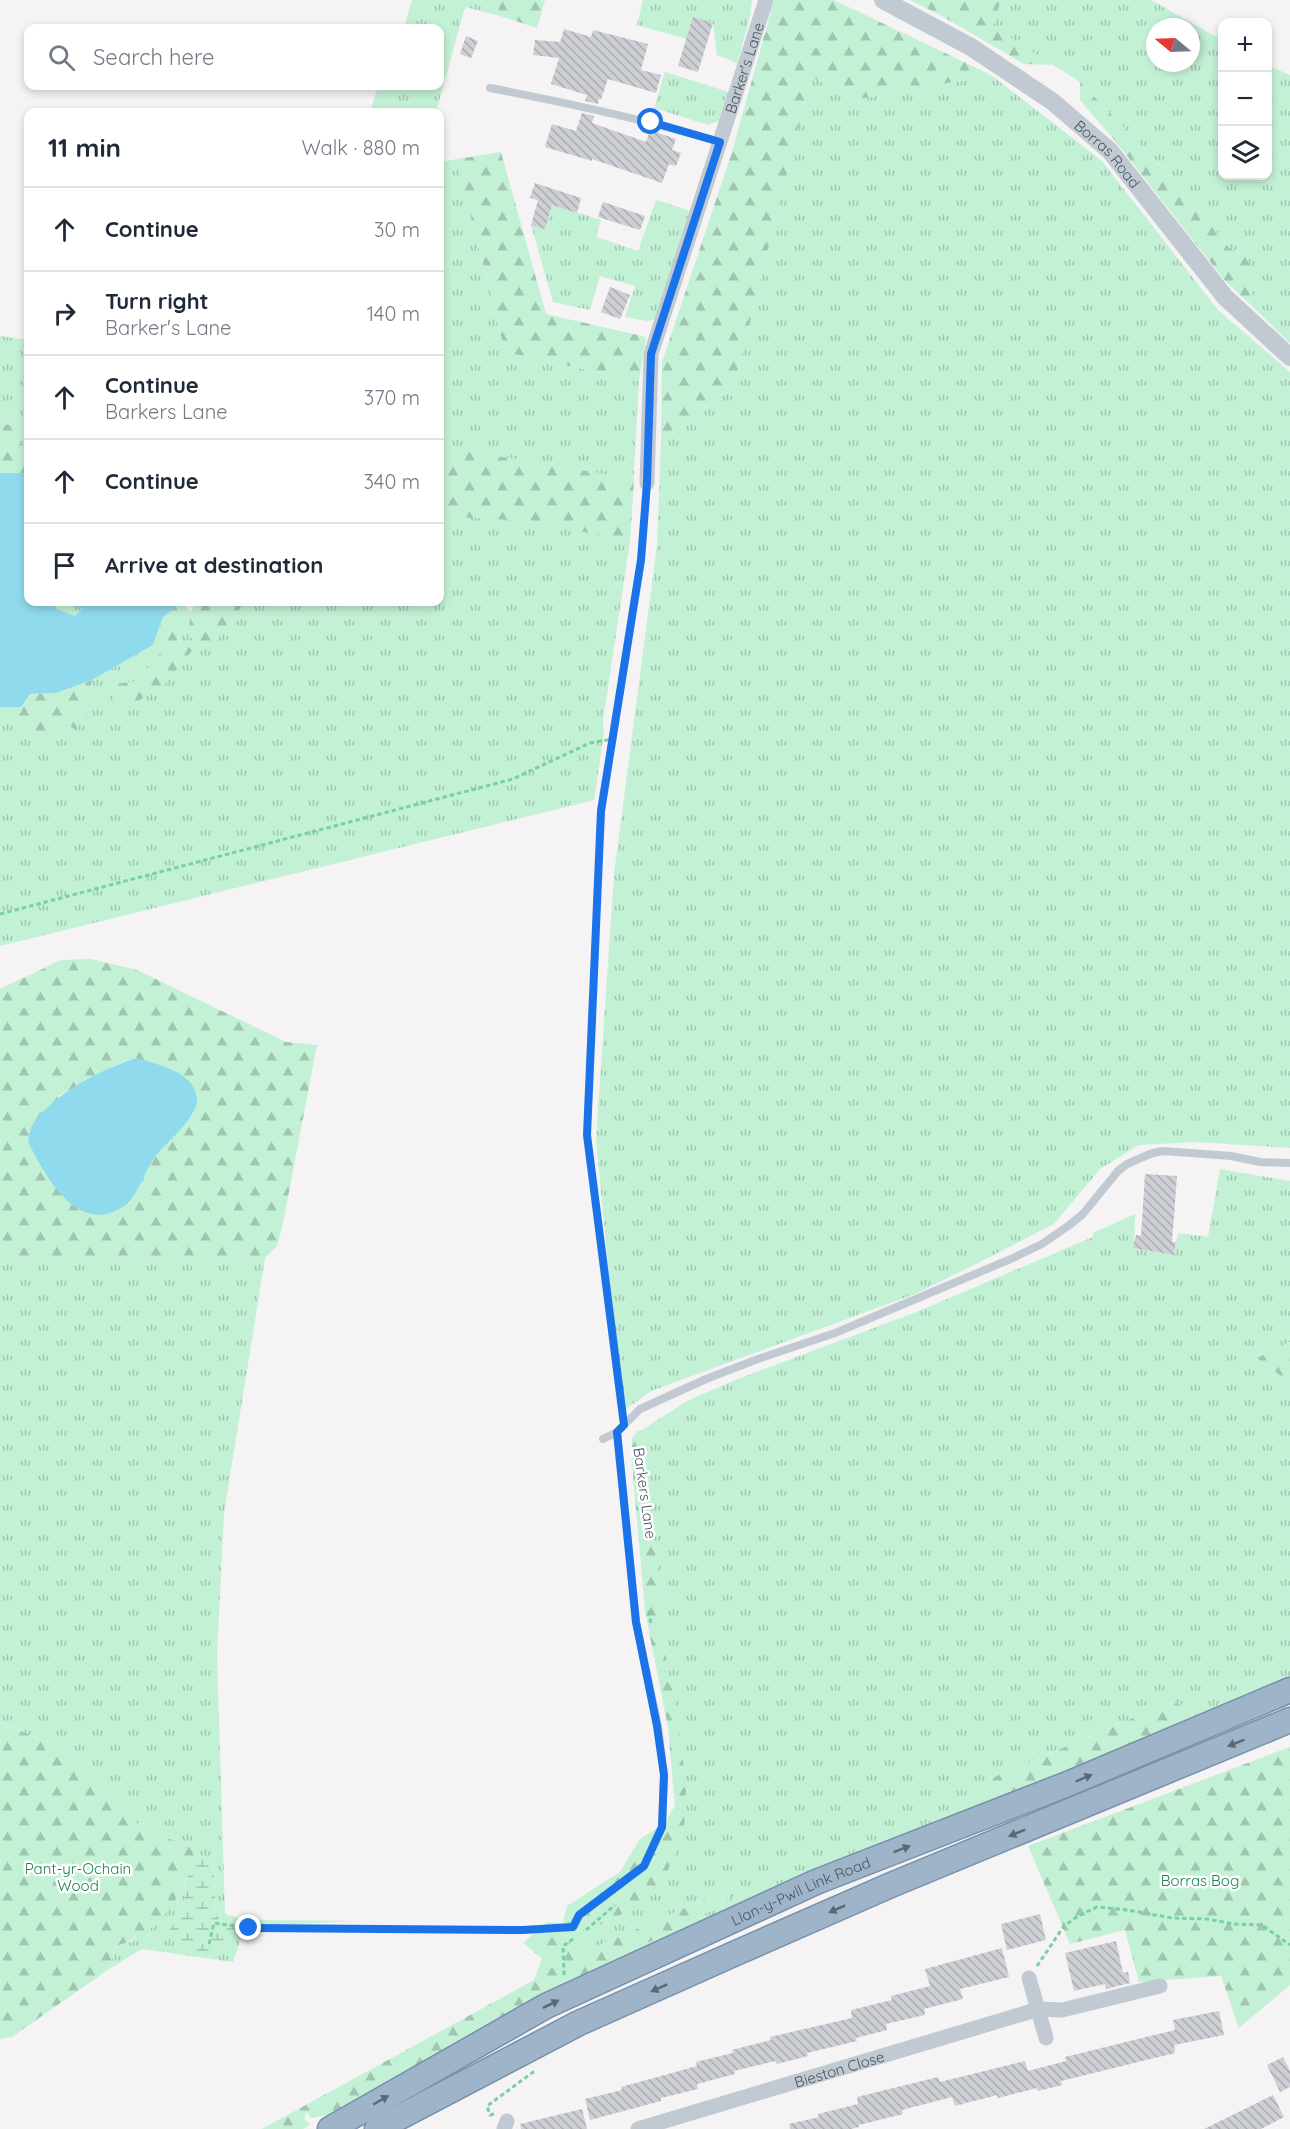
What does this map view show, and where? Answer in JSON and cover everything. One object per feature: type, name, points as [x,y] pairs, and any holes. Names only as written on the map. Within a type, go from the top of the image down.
[{"type":"highway","name":"Llan-y-Pwll Link Road","points":[[330,2129],[564,1998],[816,1882],[1070,1783],[1290,1690]]},
{"type":"highway","name":"Llan-y-Pwll Link Road","points":[[377,2129],[579,2024],[715,1962],[891,1885],[1290,1720]]},
{"type":"street","name":"Barker's Lane","points":[[647,483],[651,354],[766,0]]},
{"type":"street","name":"Borras Road","points":[[883,0],[971,47],[1053,102],[1110,151],[1225,297],[1290,357]]},
{"type":"street","points":[[1029,1978],[1047,2038]]},
{"type":"street","name":"Bieston Close","points":[[638,2129],[1039,2009],[1062,2010],[1160,1986]]},
{"type":"lane","points":[[490,88],[651,122],[720,142]]},
{"type":"lane","points":[[603,1439],[617,1432],[640,1409],[706,1379],[835,1333],[1042,1244],[1082,1215],[1118,1171],[1127,1164],[1150,1154],[1162,1151],[1231,1156],[1260,1162],[1290,1163]]},
{"type":"lane","points":[[573,1927],[579,1915],[644,1866],[662,1827],[664,1775],[657,1726],[636,1622],[617,1432]]},
{"type":"path","points":[[624,1425],[587,1135],[601,811],[641,560],[647,483]]},
{"type":"path","points":[[0,914],[513,779],[590,743],[613,739]]},
{"type":"path","points":[[648,1606],[651,1630]]},
{"type":"path","points":[[564,1998],[563,1946],[600,1920],[616,1905]]},
{"type":"path","points":[[1029,1978],[1064,1926],[1097,1907],[1172,1918],[1262,1925],[1290,1945]]},
{"type":"path","points":[[209,1944],[214,1923],[249,1928],[523,1930],[573,1927]]},
{"type":"green space","points":[[412,0],[501,0],[497,15],[465,7],[444,83],[444,24],[405,24]]},
{"type":"green space","points":[[501,0],[545,0],[537,28],[497,15]]},
{"type":"green space","points":[[643,0],[752,0],[750,17],[737,63],[717,55],[713,23],[687,39],[637,25]]},
{"type":"green space","points":[[774,0],[834,0],[991,75],[860,99],[811,77],[734,385],[661,442],[662,362],[732,152]]},
{"type":"green space","points":[[910,0],[1001,0],[993,26],[1053,65],[1024,64]]},
{"type":"green space","points":[[1001,0],[1151,0],[1183,18],[1146,18],[1146,72],[1200,72],[1200,28],[1218,38],[1218,180],[1272,180],[1272,67],[1290,75],[1290,343],[1251,305],[1254,280],[1246,255],[1229,248],[1166,171],[1080,82],[992,26]]},
{"type":"green space","points":[[665,72],[732,93],[725,118],[708,125],[654,108]]},
{"type":"green space","points":[[991,75],[1101,160],[1218,310],[1290,372],[1290,1148],[1196,1142],[1139,1145],[1100,1169],[1054,1224],[915,1294],[651,1391],[622,1412],[596,1140],[614,874],[657,545],[661,442],[734,385],[811,77],[860,99]]},
{"type":"green space","points":[[1080,82],[1166,171],[1229,248],[1246,255],[1254,280],[1251,305],[1226,282],[1116,142],[1080,100]]},
{"type":"green space","points":[[377,90],[442,90],[437,108],[371,108]]},
{"type":"green space","points":[[501,152],[546,314],[646,337],[639,381],[505,352],[457,159]]},
{"type":"green space","points":[[457,159],[505,352],[639,381],[630,541],[603,721],[604,733],[594,800],[0,946],[0,707],[15,707],[30,737],[70,726],[86,715],[92,680],[153,645],[166,651],[151,660],[144,677],[112,702],[196,647],[177,639],[191,612],[239,609],[240,606],[444,606],[444,161]]},
{"type":"green space","points":[[656,200],[688,210],[691,215],[656,319],[647,321],[625,317],[635,286],[600,276],[590,310],[553,302],[531,225],[545,228],[552,205],[601,220],[596,237],[638,251]]},
{"type":"green space","points":[[0,336],[24,339],[24,452],[17,430],[9,425],[0,424]]},
{"type":"green space","points":[[0,424],[9,425],[17,430],[24,452],[24,473],[0,473]]},
{"type":"green space","points":[[444,452],[473,452],[634,479],[630,541],[529,521],[444,516]]},
{"type":"green space","points":[[55,606],[74,606],[83,609],[75,616]]},
{"type":"green space","points":[[177,606],[184,606],[191,612],[193,606],[241,606],[210,648],[202,650],[189,635],[190,614],[177,639],[196,646],[165,684],[129,707],[112,702],[115,684],[138,681],[144,676],[151,660],[165,651],[153,645],[163,617]]},
{"type":"green space","points":[[92,680],[86,715],[76,730],[70,726],[30,737],[15,712],[15,707],[21,707],[30,694],[56,693]]},
{"type":"green space","points":[[91,959],[137,970],[286,1042],[317,1045],[282,1228],[277,1246],[265,1258],[37,1262],[13,1255],[0,1245],[0,989],[61,960]],"holes":[[[136,1058],[190,1117],[154,1158],[129,1204],[59,1096],[120,1063]]]},
{"type":"green space","points":[[1220,1169],[1290,1181],[1290,1342],[1258,1358],[1290,1383],[1290,1682],[1197,1723],[1190,1711],[1173,1701],[992,1778],[989,1809],[602,1972],[599,1968],[710,1911],[734,1895],[727,1890],[593,1948],[572,1952],[567,1940],[579,1931],[609,1922],[684,1829],[642,1430],[689,1400],[738,1379],[914,1313],[1093,1237],[1093,1233],[1135,1214],[1134,1248],[1174,1255],[1178,1233],[1208,1237]]},
{"type":"green space","points":[[0,1245],[13,1255],[37,1262],[265,1258],[224,1513],[217,1655],[225,1914],[244,1920],[360,1921],[250,1926],[221,1921],[216,1912],[213,1859],[195,1855],[197,1847],[144,1832],[116,1798],[74,1754],[0,1722]]},
{"type":"green space","points":[[1290,1342],[1290,1383],[1257,1358]]},
{"type":"green space","points":[[642,1430],[667,1666],[678,1716],[686,1790],[684,1829],[668,1870],[647,1899],[609,1922],[579,1931],[567,1941],[572,1952],[593,1948],[727,1890],[734,1895],[710,1911],[599,1968],[332,2114],[311,2118],[307,2112],[304,2118],[310,2125],[303,2129],[262,2129],[534,1980],[542,1958],[523,1943],[547,1922],[563,1923],[567,1906],[620,1872],[640,1839],[664,1824],[675,1806],[668,1728],[645,1611],[632,1464],[632,1438],[637,1431]]},
{"type":"green space","points":[[1173,1701],[1190,1711],[1197,1723],[989,1809],[987,1791],[992,1778]]},
{"type":"green space","name":"Pant-yr-Ochain Wood","points":[[0,1722],[74,1754],[116,1798],[144,1832],[198,1847],[179,1895],[159,1921],[133,1940],[116,1946],[109,1969],[12,2037],[0,2039]]},
{"type":"green space","name":"Borras Bog","points":[[1290,1747],[1290,1985],[1239,2028],[1221,1976],[1139,1982],[1125,1930],[1070,1944],[1028,1846]]},
{"type":"green space","points":[[195,1855],[213,1859],[216,1912],[220,1921],[245,1925],[242,1935],[227,1939],[217,1954],[176,1947],[169,1931],[184,1907],[186,1881]]},
{"type":"green space","points":[[186,1881],[184,1907],[175,1921],[227,1939],[242,1935],[233,1962],[142,1949],[109,1969],[116,1946],[133,1941],[175,1901]]},
{"type":"water","points":[[0,473],[24,473],[24,606],[55,606],[75,616],[82,609],[73,606],[178,606],[163,617],[153,645],[92,680],[56,693],[30,694],[21,707],[0,707]]},
{"type":"water","points":[[136,1058],[163,1066],[182,1075],[194,1089],[197,1098],[196,1105],[187,1121],[155,1157],[127,1204],[110,1213],[94,1214],[79,1209],[66,1200],[44,1172],[28,1142],[30,1130],[53,1102],[79,1084]]},
{"type":"building","points":[[693,17],[713,23],[698,72],[678,66]]},
{"type":"building","points":[[564,29],[591,37],[593,30],[648,44],[641,70],[661,75],[656,93],[608,79],[598,104],[585,101],[587,95],[551,84],[559,58],[533,55],[535,40],[560,42]]},
{"type":"building","points":[[466,36],[478,41],[471,58],[460,54]]},
{"type":"building","points":[[582,113],[594,116],[592,123],[646,142],[650,130],[676,139],[672,150],[681,153],[676,166],[669,164],[662,183],[592,159],[592,161],[545,147],[552,124],[576,131]]},
{"type":"building","points":[[535,183],[581,198],[577,213],[552,205],[545,229],[531,225],[538,200],[530,198]]},
{"type":"building","points":[[603,202],[645,216],[640,230],[598,217]]},
{"type":"building","points":[[610,287],[630,295],[620,319],[601,312]]},
{"type":"building","points":[[1145,1174],[1177,1176],[1172,1242],[1176,1242],[1174,1255],[1133,1248],[1136,1235],[1141,1236]]},
{"type":"building","points":[[1040,1914],[1046,1940],[1007,1950],[1001,1924]]},
{"type":"building","points":[[1116,1941],[1123,1973],[1128,1972],[1130,1983],[1106,1989],[1105,1984],[1074,1991],[1065,1953]]},
{"type":"building","points":[[1002,1948],[1009,1977],[960,1989],[963,1999],[924,2009],[925,2015],[886,2024],[887,2030],[856,2038],[857,2041],[807,2053],[808,2056],[777,2064],[776,2061],[734,2071],[735,2074],[697,2084],[698,2089],[590,2120],[585,2099],[622,2090],[621,2087],[697,2066],[696,2062],[733,2053],[732,2050],[771,2040],[770,2037],[852,2018],[851,2010],[892,2000],[891,1996],[930,1986],[925,1969]]},
{"type":"building","points":[[1219,2011],[1224,2035],[1174,2045],[1175,2053],[1061,2081],[1062,2085],[1038,2091],[1037,2088],[998,2098],[997,2095],[955,2106],[952,2097],[902,2110],[903,2114],[851,2129],[790,2129],[789,2124],[858,2104],[857,2097],[938,2077],[940,2082],[1025,2061],[1028,2071],[1066,2061],[1065,2057],[1175,2030],[1173,2020]]},
{"type":"building","points":[[1283,2057],[1290,2071],[1290,2087],[1280,2092],[1267,2065]]},
{"type":"building","points":[[1273,2095],[1284,2117],[1261,2129],[1204,2129]]},
{"type":"building","points":[[582,2109],[587,2129],[521,2129],[520,2124]]},
{"type":"route","points":[[249,1928],[523,1930],[573,1927],[579,1915],[614,1891],[644,1866],[662,1827],[664,1775],[657,1726],[636,1622],[617,1432],[624,1425],[587,1135],[601,811],[641,560],[647,483],[651,354],[720,142],[651,122]]}]
